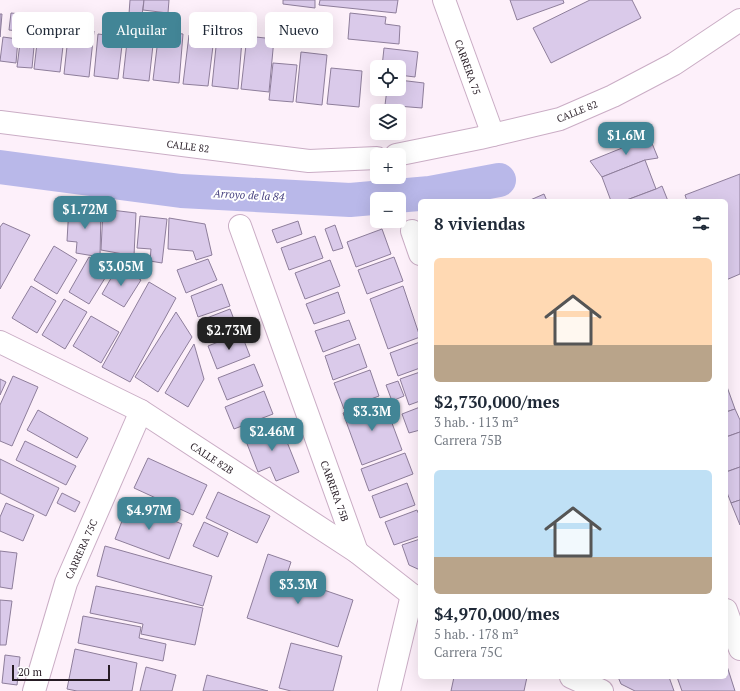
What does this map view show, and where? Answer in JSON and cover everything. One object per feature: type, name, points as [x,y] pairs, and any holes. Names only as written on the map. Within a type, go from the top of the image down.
[{"type":"street","name":"CARRERA 75","points":[[444,0],[493,135]]},
{"type":"street","name":"CALLE 82","points":[[406,153],[493,135],[560,119],[613,96],[674,64],[740,20]]},
{"type":"street","name":"CALLE 82","points":[[0,122],[309,161],[370,158]]},
{"type":"street","name":"CARRERA 75B","points":[[240,226],[357,552]]},
{"type":"street","points":[[412,231],[418,248]]},
{"type":"street","name":"CALLE 82B","points":[[0,342],[141,411],[357,552],[416,597]]},
{"type":"street","name":"CARRERA 75C","points":[[34,691],[66,583],[141,411]]},
{"type":"street","points":[[389,691],[416,597]]},
{"type":"street","points":[[728,616],[740,650]]},
{"type":"street","points":[[575,679],[602,691]]},
{"type":"building","points":[[130,0],[144,0],[142,12],[129,12]]},
{"type":"building","points":[[144,0],[169,0],[168,12],[143,10]]},
{"type":"building","points":[[283,0],[315,0],[315,8],[283,4]]},
{"type":"building","points":[[320,0],[398,0],[396,13],[319,5]]},
{"type":"building","points":[[510,0],[563,0],[564,3],[517,20]]},
{"type":"building","points":[[590,0],[632,0],[641,18],[551,63],[533,28]]},
{"type":"building","points":[[11,13],[12,13],[12,30],[9,30]]},
{"type":"building","points":[[350,13],[386,17],[385,24],[400,26],[399,44],[348,39]]},
{"type":"building","points":[[0,14],[2,14],[0,37]]},
{"type":"building","points":[[98,34],[102,34],[102,48],[122,48],[118,79],[94,76]]},
{"type":"building","points":[[181,34],[183,34],[179,83],[153,80],[157,48],[181,48]]},
{"type":"building","points":[[189,35],[189,48],[213,48],[208,86],[183,84]]},
{"type":"building","points":[[3,37],[12,38],[12,48],[17,48],[16,63],[0,61]]},
{"type":"building","points":[[257,37],[265,38],[265,48],[273,48],[269,92],[241,89],[246,48],[257,48]]},
{"type":"building","points":[[19,48],[34,48],[32,68],[17,67]]},
{"type":"building","points":[[36,48],[63,48],[60,72],[34,69]]},
{"type":"building","points":[[67,48],[92,48],[89,77],[64,74]]},
{"type":"building","points":[[126,48],[153,48],[149,81],[123,78]]},
{"type":"building","points":[[216,48],[241,48],[238,89],[212,86]]},
{"type":"building","points":[[384,48],[418,52],[415,77],[406,76],[406,60],[383,60]]},
{"type":"building","points":[[301,52],[327,55],[322,105],[296,102]]},
{"type":"building","points":[[273,63],[297,65],[293,102],[269,100]]},
{"type":"building","points":[[331,68],[362,71],[359,107],[327,104]]},
{"type":"building","points":[[406,81],[424,83],[422,108],[406,107],[406,104],[385,104],[386,96],[406,96]]},
{"type":"building","points":[[647,131],[658,158],[645,160],[602,177],[590,161],[627,146]]},
{"type":"building","points":[[645,160],[656,189],[629,199],[610,199],[602,177]]},
{"type":"building","points":[[740,174],[740,274],[728,279],[728,199],[686,199],[685,195]]},
{"type":"building","points":[[662,186],[667,199],[629,199]]},
{"type":"building","points":[[544,194],[546,199],[533,199]]},
{"type":"building","points":[[69,206],[101,208],[100,257],[76,253],[77,242],[67,241]]},
{"type":"building","points":[[103,209],[136,213],[134,256],[101,250]]},
{"type":"building","points":[[140,216],[167,219],[162,263],[150,261],[151,249],[137,248]]},
{"type":"building","points":[[169,218],[205,224],[212,255],[196,260],[193,251],[168,249]]},
{"type":"building","points":[[298,221],[302,234],[277,243],[272,230]]},
{"type":"building","points":[[3,223],[30,235],[0,289],[0,227]]},
{"type":"building","points":[[335,225],[343,248],[333,251],[325,229]]},
{"type":"building","points":[[382,229],[391,254],[356,267],[347,242]]},
{"type":"building","points":[[315,236],[323,258],[289,270],[281,248]]},
{"type":"building","points":[[54,246],[77,260],[57,294],[34,280]]},
{"type":"building","points":[[89,257],[110,270],[89,304],[69,292]]},
{"type":"building","points":[[394,257],[403,281],[367,294],[358,270]]},
{"type":"building","points":[[208,259],[217,280],[186,293],[177,270]]},
{"type":"building","points":[[330,260],[340,286],[305,299],[295,273]]},
{"type":"building","points":[[118,266],[141,280],[124,307],[102,294]]},
{"type":"building","points":[[149,282],[176,298],[130,382],[102,367]]},
{"type":"building","points":[[222,284],[230,306],[198,317],[191,296]]},
{"type":"building","points":[[31,286],[56,301],[37,333],[12,318]]},
{"type":"building","points":[[403,286],[418,331],[418,338],[388,349],[370,299]]},
{"type":"building","points":[[338,292],[345,313],[314,324],[306,304]]},
{"type":"building","points":[[64,299],[87,312],[65,349],[42,335]]},
{"type":"building","points":[[230,309],[238,330],[207,342],[199,321]]},
{"type":"building","points":[[176,312],[192,337],[158,392],[135,377]]},
{"type":"building","points":[[91,316],[119,332],[101,363],[73,346]]},
{"type":"building","points":[[349,320],[356,339],[323,352],[315,331]]},
{"type":"building","points":[[241,333],[250,356],[217,369],[208,346]]},
{"type":"building","points":[[418,343],[418,369],[398,376],[390,353]]},
{"type":"building","points":[[194,344],[204,379],[188,407],[165,393]]},
{"type":"building","points":[[359,344],[367,367],[333,380],[325,356]]},
{"type":"building","points":[[254,364],[263,386],[227,400],[218,378]]},
{"type":"building","points":[[370,370],[379,396],[344,409],[334,383]]},
{"type":"building","points":[[418,373],[418,402],[409,405],[400,379]]},
{"type":"building","points":[[13,376],[38,387],[12,446],[0,441],[0,405]]},
{"type":"building","points":[[0,379],[6,382],[0,395]]},
{"type":"building","points":[[398,381],[404,396],[392,401],[386,385]]},
{"type":"building","points":[[728,390],[735,409],[728,411]]},
{"type":"building","points":[[264,391],[273,414],[234,429],[225,407]]},
{"type":"building","points":[[383,399],[402,450],[362,465],[343,413]]},
{"type":"building","points":[[418,408],[418,431],[409,433],[402,414]]},
{"type":"building","points":[[735,409],[740,420],[740,432],[728,436],[728,411]]},
{"type":"building","points":[[38,410],[88,438],[77,458],[27,430]]},
{"type":"building","points":[[279,422],[299,472],[276,481],[270,467],[258,472],[244,436]]},
{"type":"building","points":[[740,432],[740,467],[728,471],[728,436]]},
{"type":"building","points":[[25,441],[76,466],[66,485],[16,460]]},
{"type":"building","points":[[405,453],[413,474],[369,491],[361,469]]},
{"type":"building","points":[[148,458],[207,485],[193,515],[134,488]]},
{"type":"building","points":[[0,459],[59,488],[46,516],[0,493]]},
{"type":"building","points":[[740,467],[740,500],[731,503],[728,495],[728,471]]},
{"type":"building","points":[[407,483],[415,505],[380,518],[372,496]]},
{"type":"building","points":[[218,492],[270,516],[257,543],[206,518]]},
{"type":"building","points":[[62,493],[80,502],[75,512],[57,503]]},
{"type":"building","points":[[740,500],[740,525],[731,503]]},
{"type":"building","points":[[6,503],[34,515],[23,541],[0,531],[0,517]]},
{"type":"building","points":[[129,503],[182,524],[169,559],[115,539]]},
{"type":"building","points":[[417,510],[418,537],[394,545],[385,522]]},
{"type":"building","points":[[204,522],[228,533],[218,557],[193,546]]},
{"type":"building","points":[[418,540],[418,569],[409,565],[402,545]]},
{"type":"building","points":[[105,546],[212,576],[203,606],[97,576]]},
{"type":"building","points":[[0,551],[17,553],[12,589],[0,587]]},
{"type":"building","points":[[268,554],[291,562],[286,577],[353,600],[338,647],[247,618]]},
{"type":"building","points":[[96,586],[203,608],[195,645],[141,634],[143,624],[90,613]]},
{"type":"building","points":[[0,600],[12,601],[6,645],[0,645]]},
{"type":"building","points":[[83,616],[141,627],[139,638],[166,644],[163,661],[78,643]]},
{"type":"building","points":[[291,643],[342,656],[333,691],[291,691],[279,688]]},
{"type":"building","points":[[75,649],[137,663],[132,691],[77,691],[67,689]]},
{"type":"building","points":[[5,655],[20,657],[17,685],[2,683]]},
{"type":"building","points":[[146,667],[176,675],[172,691],[140,691]]},
{"type":"building","points":[[728,669],[735,691],[682,691],[678,679],[728,679]]},
{"type":"building","points":[[207,675],[268,691],[203,691]]},
{"type":"building","points":[[454,679],[527,679],[524,691],[451,691]]},
{"type":"building","points":[[619,679],[670,679],[674,691],[635,691],[621,684]]},
{"type":"waterway","name":"Arroyo de la 84","points":[[0,167],[181,191],[350,200],[430,193],[499,180]]}]
